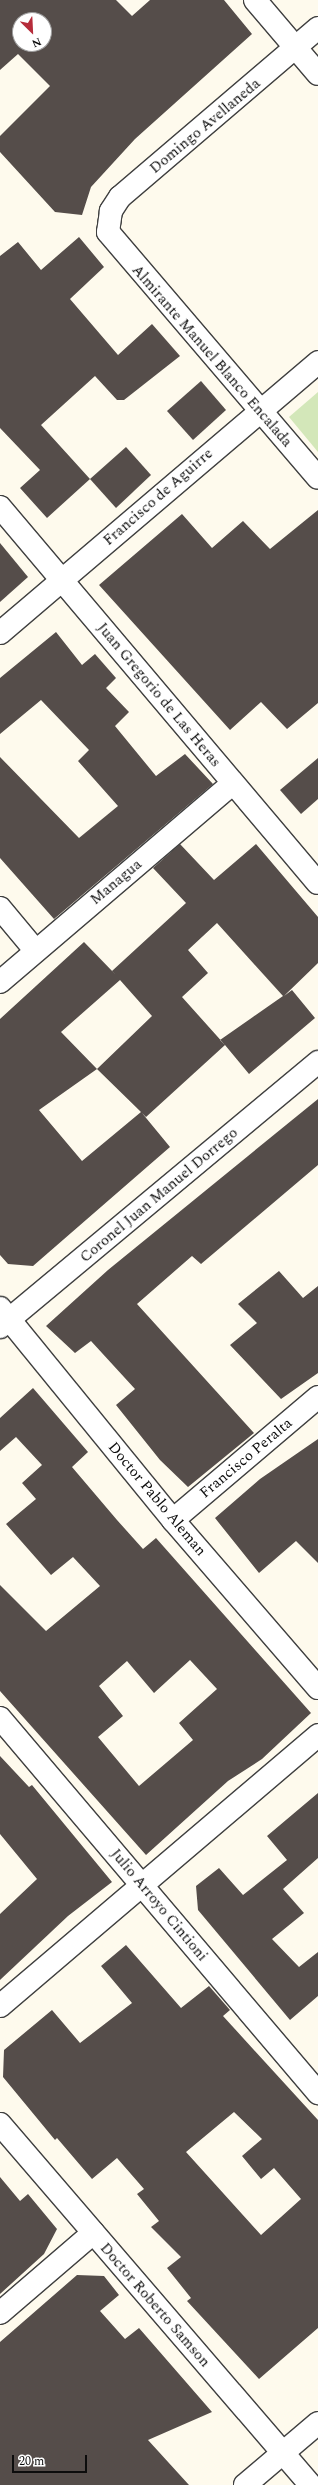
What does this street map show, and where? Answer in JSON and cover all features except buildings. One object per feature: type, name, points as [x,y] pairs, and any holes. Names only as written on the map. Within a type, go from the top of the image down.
[{"type":"street","points":[[255,0],[318,74]]},
{"type":"street","name":"Domingo Avellaneda","points":[[108,232],[110,211],[120,198],[318,28]]},
{"type":"street","name":"Almirante Manuel Blanco Encalada","points":[[108,232],[318,478]]},
{"type":"street","name":"Francisco de Aguirre","points":[[0,633],[259,410],[318,362]]},
{"type":"street","name":"Juan Gregorio de Las Heras","points":[[0,506],[318,883]]},
{"type":"street","name":"Managua","points":[[0,982],[35,950],[233,783]]},
{"type":"street","points":[[0,908],[35,950]]},
{"type":"street","name":"Coronel Juan Manuel Dorrego","points":[[3,1318],[318,1062]]},
{"type":"street","name":"Doctor Pablo Aleman","points":[[3,1318],[173,1520],[318,1688]]},
{"type":"street","name":"Francisco Peralta","points":[[173,1520],[318,1397]]},
{"type":"street","name":"Julio Arroyo Cintioni","points":[[0,1718],[318,2093]]},
{"type":"street","points":[[0,2006],[144,1886],[318,1735]]},
{"type":"street","name":"Doctor Roberto Samson","points":[[0,2124],[310,2485]]},
{"type":"street","points":[[0,2313],[93,2233]]},
{"type":"street","points":[[245,2485],[318,2423]]},
{"type":"green space","points":[[318,392],[318,452],[289,417]]}]
